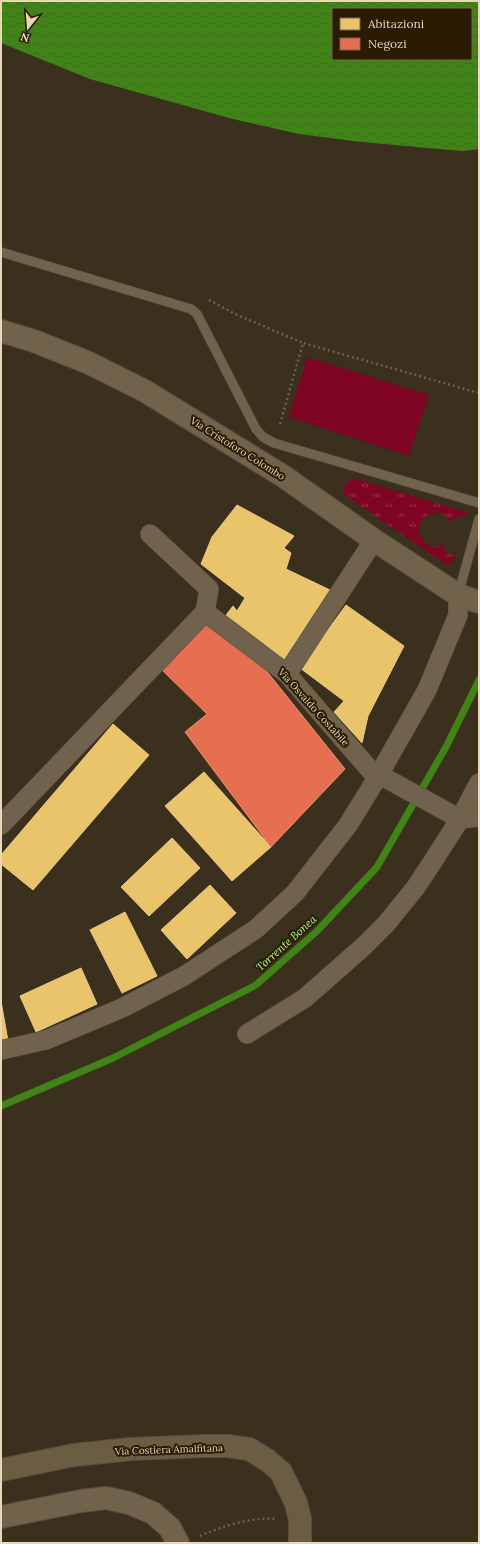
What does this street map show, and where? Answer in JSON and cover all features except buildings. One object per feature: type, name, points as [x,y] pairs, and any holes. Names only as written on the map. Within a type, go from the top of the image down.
[{"type":"main road","name":"Via Costiera Amalfitana","points":[[1,1470],[74,1455],[131,1449],[205,1446],[228,1446],[249,1449],[267,1460],[281,1472],[296,1503],[300,1519],[300,1543]]},
{"type":"street","name":"Via Cristoforo Colombo","points":[[1,331],[34,341],[89,362],[145,391],[283,476],[374,540],[458,596],[479,602]]},
{"type":"street","points":[[1,825],[205,612],[209,589],[150,534]]},
{"type":"street","points":[[286,674],[374,540]]},
{"type":"street","points":[[1,1050],[46,1040],[122,1008],[184,976],[256,929],[295,893],[348,825],[428,690],[458,615],[458,596]]},
{"type":"street","name":"Via Osvaldo Costabile","points":[[205,612],[286,674],[378,776]]},
{"type":"street","points":[[378,776],[460,819],[479,817]]},
{"type":"street","points":[[247,1034],[306,998],[364,946],[386,924],[416,887],[460,819],[479,783]]},
{"type":"street","points":[[1,1517],[81,1501],[106,1498],[129,1503],[153,1513],[170,1528],[188,1540]]},
{"type":"lane","points":[[1,252],[191,309],[197,314],[256,429],[263,437],[274,443],[479,503]]},
{"type":"lane","points":[[458,596],[479,520]]},
{"type":"path","points":[[280,424],[303,343],[479,393]]},
{"type":"path","points":[[188,1540],[235,1524],[266,1518],[283,1521],[300,1519]]},
{"type":"green space","points":[[307,357],[429,395],[409,456],[289,417]]},
{"type":"green space","points":[[353,478],[470,513],[449,521],[444,514],[433,514],[426,516],[421,523],[418,533],[427,545],[436,547],[443,545],[446,552],[457,558],[447,565],[343,494],[343,487]]},
{"type":"water","points":[[1,1],[479,1],[479,149],[463,151],[353,141],[299,134],[229,118],[90,79],[1,43]]},
{"type":"waterway","name":"Torrente Bonea","points":[[1,1106],[113,1058],[256,985],[317,931],[377,867],[446,747],[479,680]]}]
